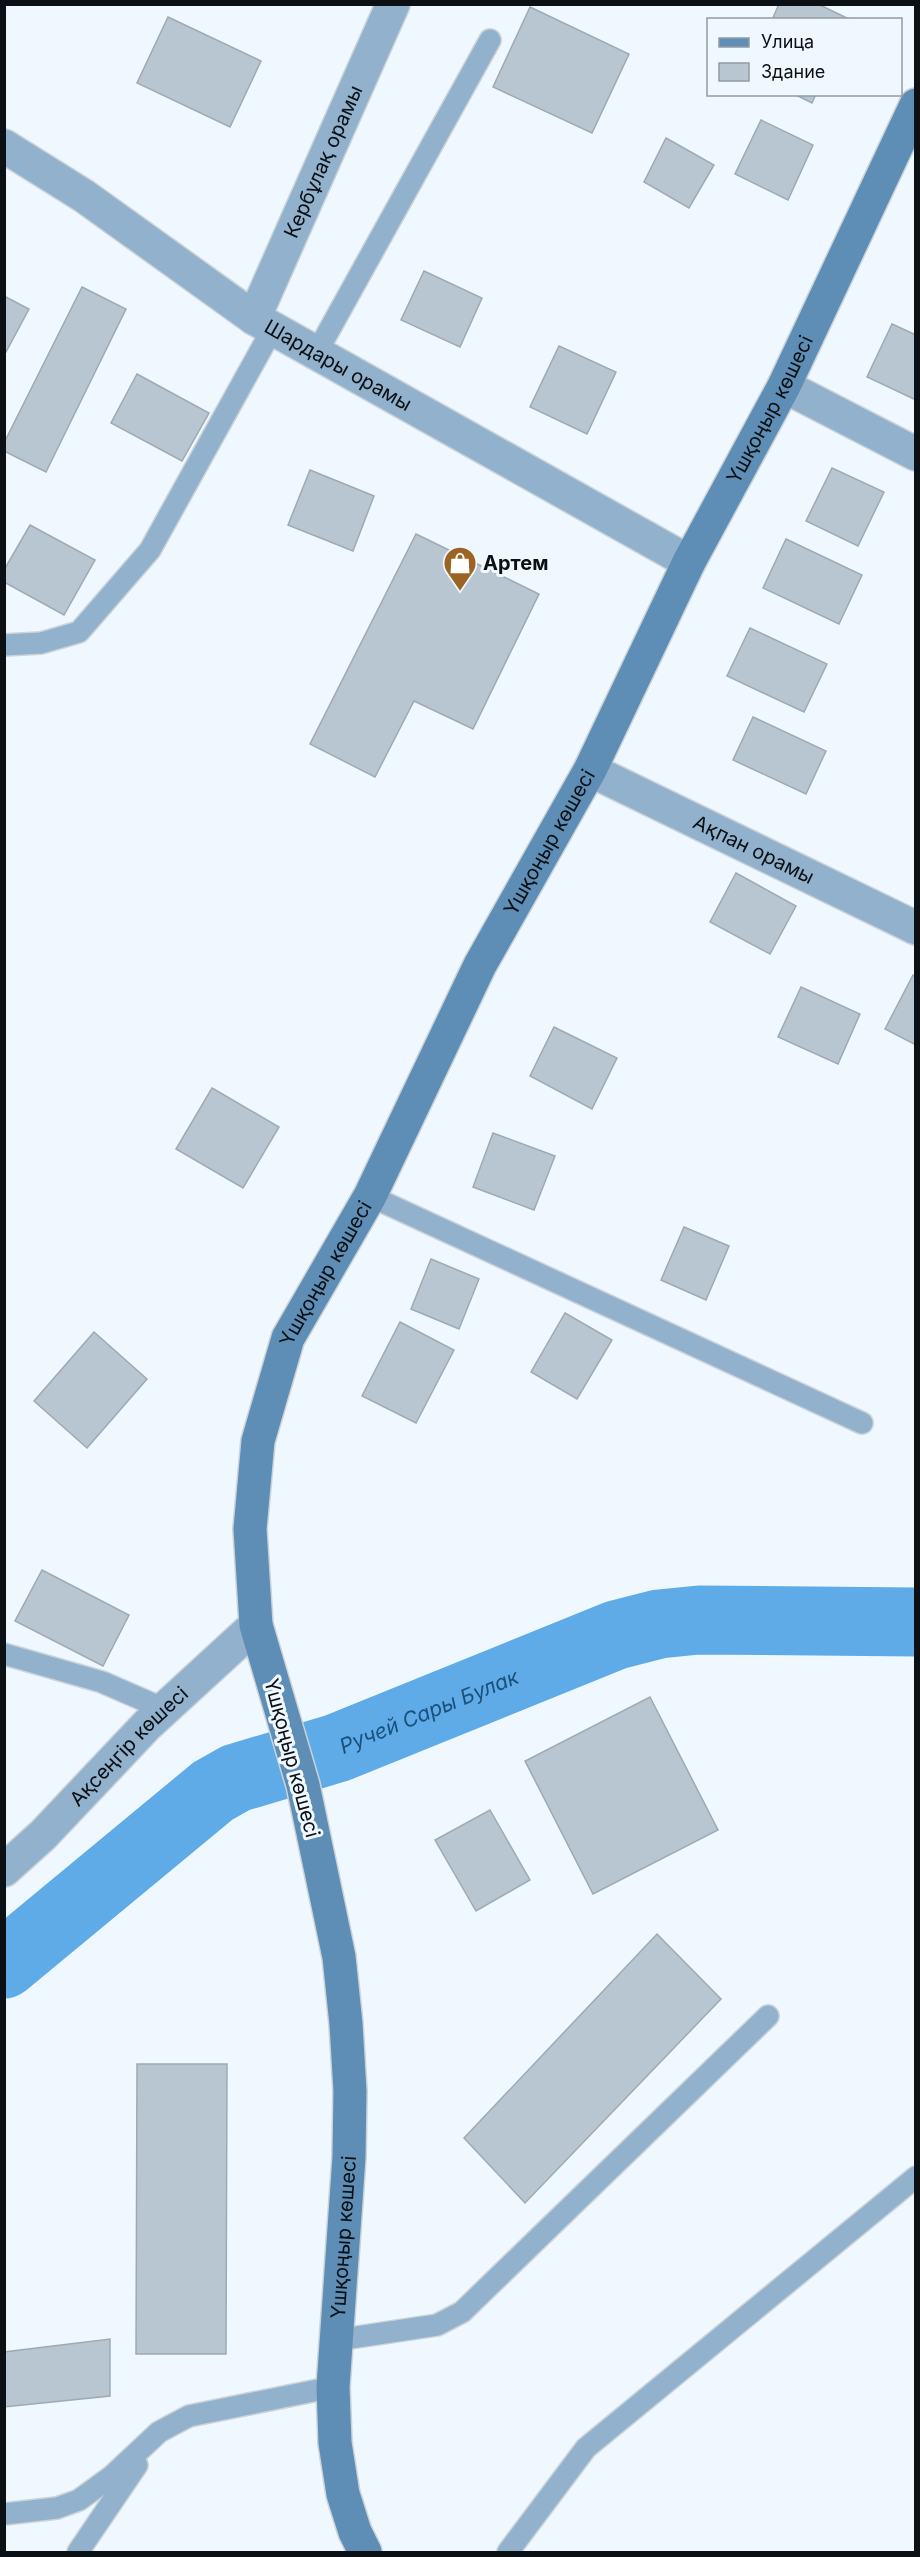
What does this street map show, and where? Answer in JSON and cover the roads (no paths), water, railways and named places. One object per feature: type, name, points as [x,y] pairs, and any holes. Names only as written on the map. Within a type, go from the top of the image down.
[{"type":"main road","name":"Үшқоңыр көшесі","points":[[365,2553],[355,2532],[344,2494],[335,2443],[333,2387],[349,2157],[350,2091],[346,2024],[339,1957],[303,1785],[256,1625],[250,1529],[258,1441],[288,1338],[370,1196],[480,965],[590,770],[689,562],[784,386],[915,105]]},
{"type":"street","name":"Кербұлақ орамы","points":[[264,323],[393,4]]},
{"type":"street","name":"Шардары орамы","points":[[4,146],[84,196],[264,323],[689,562]]},
{"type":"street","points":[[784,386],[915,454]]},
{"type":"street","name":"Ақпан орамы","points":[[590,770],[915,928]]},
{"type":"street","name":"Ақсеңгір көшесі","points":[[4,1870],[43,1835],[164,1709],[256,1625]]},
{"type":"lane","points":[[317,352],[490,40]]},
{"type":"lane","points":[[4,645],[40,643],[79,632],[150,550],[264,323]]},
{"type":"lane","points":[[370,1196],[862,1423]]},
{"type":"lane","points":[[4,1654],[102,1682],[164,1709]]},
{"type":"lane","points":[[337,2340],[437,2325],[462,2312],[768,2016]]},
{"type":"lane","points":[[508,2553],[586,2448],[915,2177]]},
{"type":"lane","points":[[4,2514],[57,2508],[79,2500],[112,2476],[159,2432],[189,2416],[333,2387]]},
{"type":"lane","points":[[78,2553],[159,2432]]},
{"type":"waterway","name":"Ручей Сары Булак","points":[[4,1964],[213,1791],[236,1778],[337,1748],[616,1635],[659,1624],[699,1620],[916,1622]]},
{"type":"place","name":"Артем","points":[[460,592]]}]
